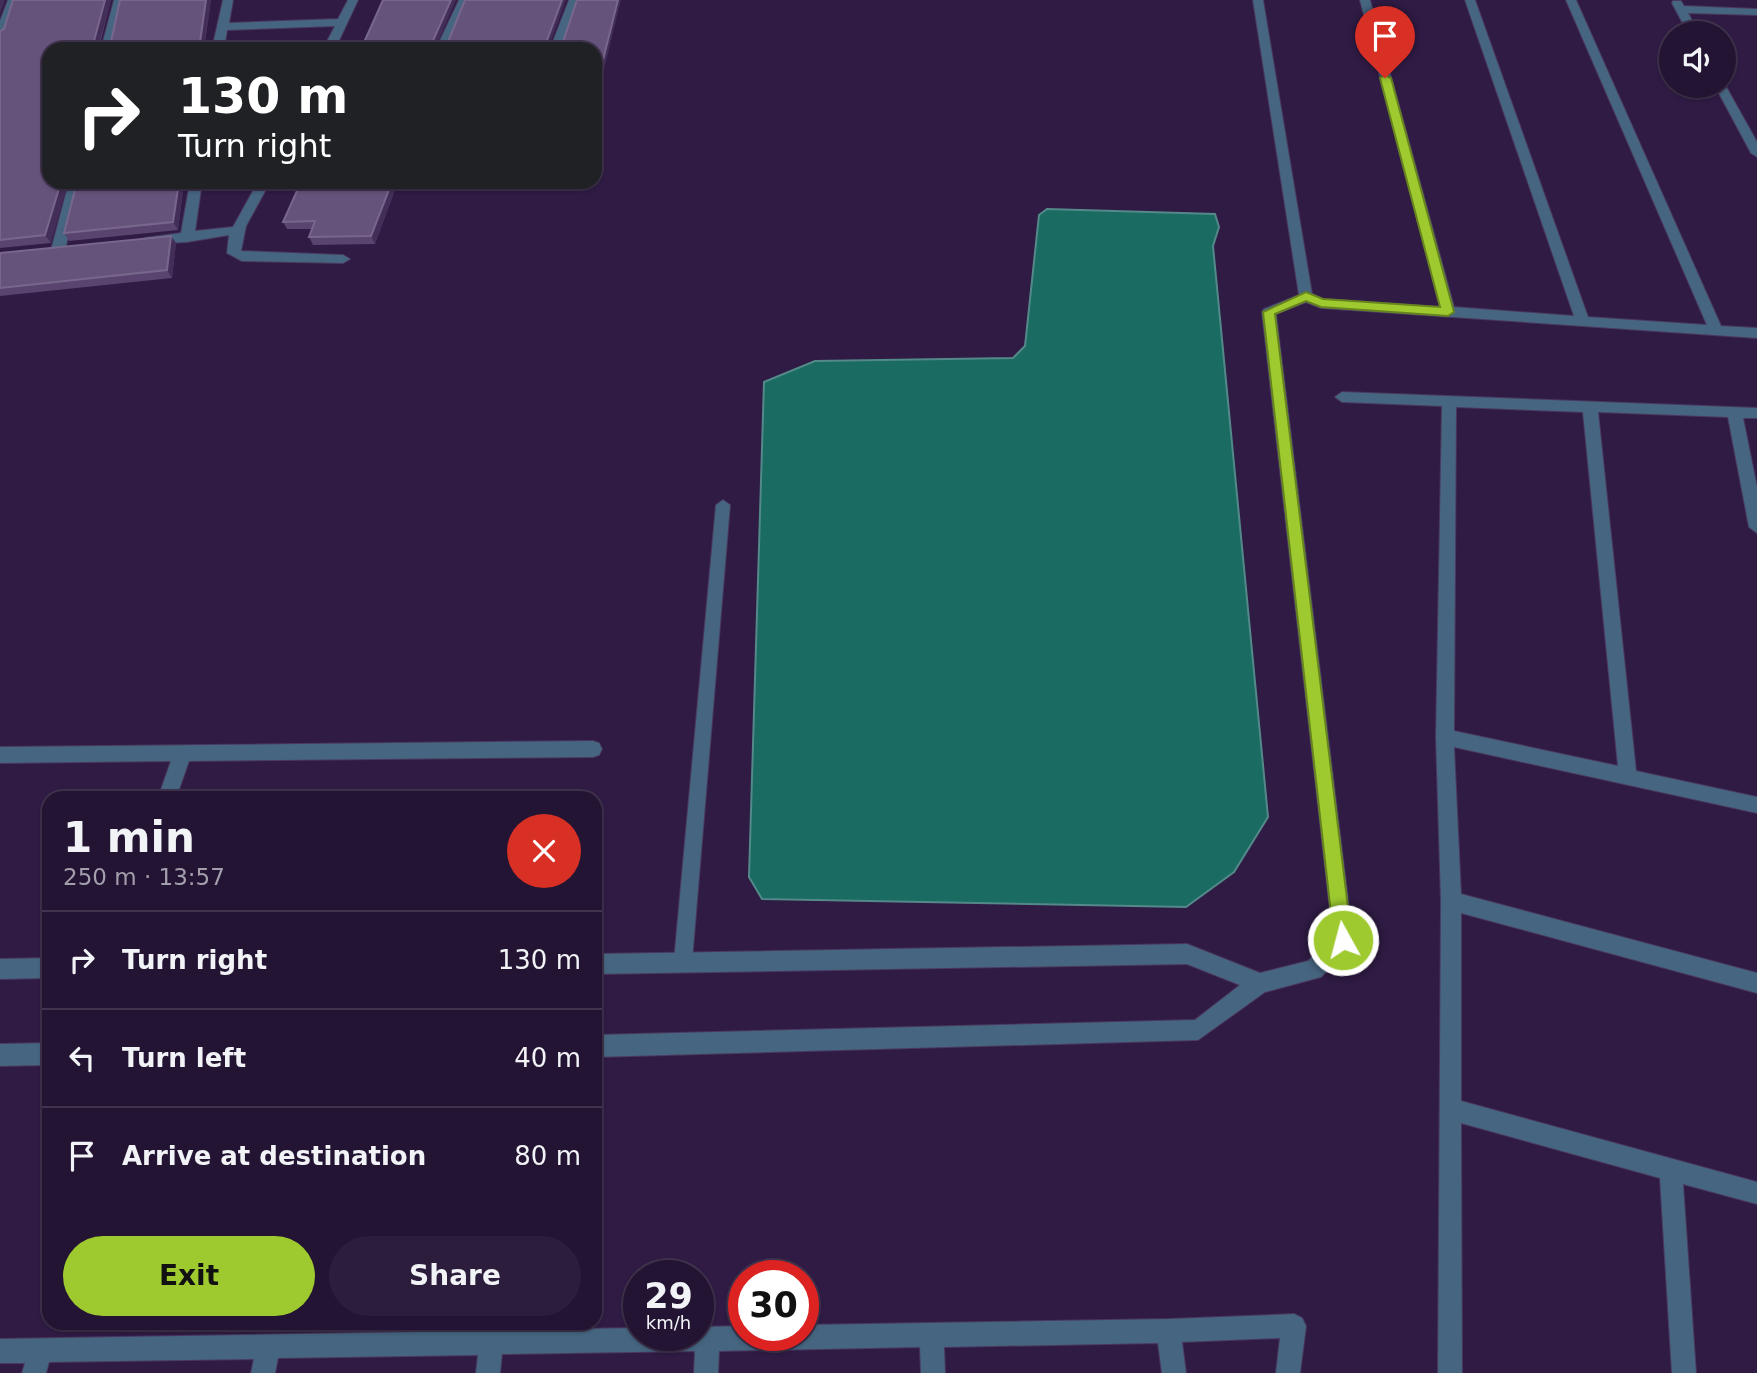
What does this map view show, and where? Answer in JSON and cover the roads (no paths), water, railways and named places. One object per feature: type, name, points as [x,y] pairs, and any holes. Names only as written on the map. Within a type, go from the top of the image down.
[{"type":"street","points":[[0,36],[13,0]]},
{"type":"street","points":[[109,42],[120,0]]},
{"type":"street","points":[[219,42],[228,0]]},
{"type":"street","points":[[332,42],[352,0]]},
{"type":"street","points":[[445,42],[464,0]]},
{"type":"street","points":[[559,42],[574,0]]},
{"type":"street","points":[[1258,0],[1306,297]]},
{"type":"street","points":[[1364,0],[1448,312]]},
{"type":"street","points":[[1470,0],[1583,321]]},
{"type":"street","points":[[1571,0],[1716,330]]},
{"type":"street","points":[[1678,5],[1757,12]]},
{"type":"street","points":[[1678,5],[1687,21]]},
{"type":"street","points":[[222,27],[342,22]]},
{"type":"street","points":[[1727,98],[1757,153]]},
{"type":"street","points":[[58,250],[73,189]]},
{"type":"street","points":[[187,238],[196,189]]},
{"type":"street","points":[[260,189],[239,230],[233,246],[234,253],[242,257],[343,259]]},
{"type":"street","points":[[136,243],[239,230]]},
{"type":"street","points":[[602,1046],[1198,1030],[1260,983],[1314,970],[1343,940],[1269,312],[1306,297],[1321,303],[1757,333]]},
{"type":"street","points":[[1342,397],[1757,413]]},
{"type":"street","points":[[1449,401],[1445,737],[1451,901],[1450,1373]]},
{"type":"street","points":[[1590,407],[1628,777]]},
{"type":"street","points":[[1735,413],[1757,527]]},
{"type":"street","points":[[1445,737],[1757,805]]},
{"type":"street","points":[[0,755],[593,749]]},
{"type":"street","points":[[169,791],[183,753]]},
{"type":"street","points":[[1451,901],[1757,983]]},
{"type":"street","points":[[602,964],[1187,954],[1260,983]]},
{"type":"street","points":[[0,969],[42,968]]},
{"type":"street","points":[[0,1055],[42,1054]]},
{"type":"street","points":[[1450,1109],[1757,1193]]},
{"type":"street","points":[[1671,1169],[1684,1373]]},
{"type":"street","points":[[714,1339],[1169,1331],[1294,1326],[1288,1373]]},
{"type":"street","points":[[1169,1331],[1174,1373]]},
{"type":"street","points":[[488,1373],[493,1333]]},
{"type":"street","points":[[0,1351],[37,1362],[493,1333],[623,1337]]},
{"type":"street","points":[[932,1335],[933,1373]]},
{"type":"street","points":[[262,1373],[269,1347]]},
{"type":"street","points":[[706,1373],[707,1351]]},
{"type":"lane","points":[[683,961],[723,505]]}]
